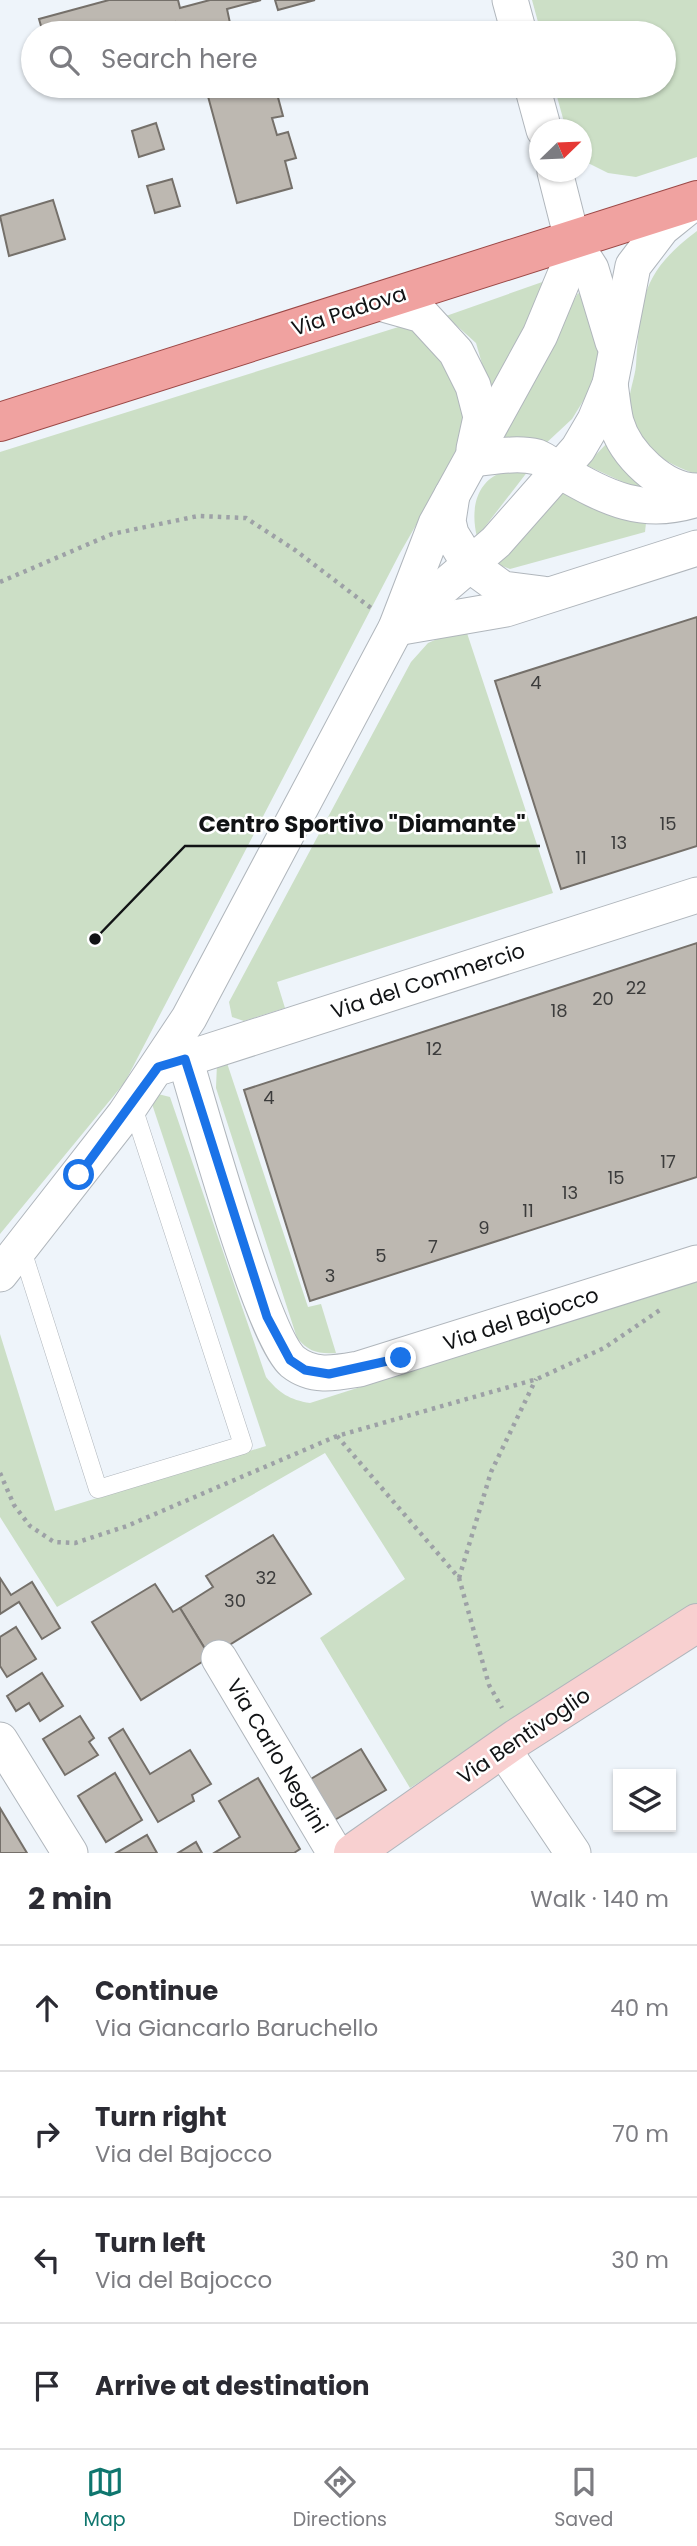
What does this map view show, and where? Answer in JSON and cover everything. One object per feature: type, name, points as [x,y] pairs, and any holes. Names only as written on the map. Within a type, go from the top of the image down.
[{"type":"main road","name":"Via Padova","points":[[0,422],[697,200]]},
{"type":"street","points":[[510,0],[516,21]]},
{"type":"street","points":[[535,98],[541,119]]},
{"type":"street","points":[[558,182],[572,239],[591,269],[612,367],[617,424],[636,457],[655,475],[689,491],[697,491]]},
{"type":"street","points":[[396,628],[496,542],[559,471],[589,429],[612,367],[633,266],[662,228],[697,200]]},
{"type":"street","points":[[11,1260],[132,1104],[171,1063],[189,1018],[396,628],[436,524],[452,492],[545,323],[567,270],[572,239]]},
{"type":"street","points":[[376,302],[422,314],[456,352],[473,386],[481,417],[472,459]]},
{"type":"street","points":[[472,459],[507,455],[538,457],[559,471],[636,507],[673,507],[697,499]]},
{"type":"street","points":[[452,492],[448,521],[456,545],[470,565],[503,589],[554,594]]},
{"type":"street","points":[[396,628],[506,610],[697,548]]},
{"type":"street","name":"Via del Commercio","points":[[171,1063],[697,895]]},
{"type":"street","name":"Via del Bajocco","points":[[171,1063],[267,1317],[290,1360],[305,1370],[329,1374],[370,1366],[697,1263]]},
{"type":"street","name":"Via Bentivoglio","points":[[353,1853],[510,1743],[697,1623]]},
{"type":"street","name":"Via Carlo Negrini","points":[[219,1658],[335,1853]]},
{"type":"street","points":[[0,1740],[70,1853]]},
{"type":"street","points":[[510,1743],[573,1853]]},
{"type":"lane","points":[[11,1260],[98,1489],[243,1445],[132,1104]]},
{"type":"path","points":[[0,582],[112,534],[198,516],[246,518],[295,550],[396,628]]},
{"type":"path","points":[[510,1743],[489,1685],[459,1578],[337,1436],[537,1379],[604,1348],[671,1303]]},
{"type":"path","points":[[459,1578],[491,1472],[537,1379]]},
{"type":"green space","points":[[532,0],[697,0],[697,157],[636,177],[608,173],[592,165],[592,119],[563,119],[557,98],[676,98],[676,21],[538,21]]},
{"type":"green space","points":[[697,231],[697,474],[674,465],[652,451],[637,431],[629,402],[647,289],[665,260]]},
{"type":"green space","points":[[548,280],[494,405],[476,343],[446,316]]},
{"type":"green space","points":[[578,293],[595,306],[603,340],[593,385],[572,419],[543,446],[495,443]]},
{"type":"green space","points":[[408,324],[441,345],[468,398],[462,445],[400,553],[125,1082],[0,1234],[0,452]]},
{"type":"green space","points":[[612,438],[653,496],[586,465]]},
{"type":"green space","points":[[528,471],[477,537],[474,518],[476,500],[485,484],[503,472]]},
{"type":"green space","points":[[566,484],[646,523],[645,532],[510,569],[497,564]]},
{"type":"green space","points":[[465,627],[553,893],[277,982],[285,1008],[244,1021],[232,1017],[229,1002],[411,662],[428,643]]},
{"type":"green space","points":[[225,1057],[308,1307],[321,1304],[336,1353],[314,1351],[297,1338],[216,1088],[217,1063]]},
{"type":"green space","points":[[158,1094],[170,1097],[266,1377],[291,1398],[310,1403],[697,1280],[697,1603],[410,1788],[320,1638],[405,1579],[325,1453],[57,1607],[0,1517],[0,1334],[55,1511],[266,1446],[152,1104]]},
{"type":"building","points":[[109,0],[178,0],[180,8],[210,0],[261,0],[227,9],[230,21],[39,19]]},
{"type":"building","points":[[275,0],[315,0],[278,10]]},
{"type":"building","points":[[208,98],[278,98],[283,116],[272,118],[277,135],[288,132],[296,158],[285,161],[292,188],[237,203]]},
{"type":"building","points":[[156,123],[164,149],[139,157],[132,131]]},
{"type":"building","points":[[172,179],[180,206],[155,213],[147,186]]},
{"type":"building","points":[[53,200],[65,239],[9,256],[0,216]]},
{"type":"building","points":[[697,617],[697,846],[561,889],[495,681]]},
{"type":"building","points":[[697,943],[697,1177],[310,1301],[244,1090]]},
{"type":"building","points":[[273,1535],[311,1594],[210,1657],[180,1608],[213,1587],[206,1576]]},
{"type":"building","points":[[0,1578],[11,1595],[32,1582],[60,1628],[42,1639],[19,1602],[0,1614]]},
{"type":"building","points":[[155,1584],[173,1612],[180,1608],[210,1657],[141,1700],[92,1622]]},
{"type":"building","points":[[16,1627],[36,1659],[7,1677],[0,1666],[0,1637]]},
{"type":"building","points":[[42,1673],[63,1706],[40,1721],[29,1703],[16,1711],[7,1696]]},
{"type":"building","points":[[80,1716],[94,1738],[89,1742],[98,1755],[65,1775],[43,1739]]},
{"type":"building","points":[[123,1729],[150,1774],[190,1750],[211,1784],[192,1795],[194,1801],[158,1822],[109,1738]]},
{"type":"building","points":[[361,1749],[386,1790],[333,1821],[309,1780]]},
{"type":"building","points":[[115,1773],[142,1820],[106,1842],[78,1796]]},
{"type":"building","points":[[258,1778],[300,1849],[294,1853],[214,1853],[240,1837],[219,1801]]},
{"type":"building","points":[[0,1808],[27,1853],[0,1853]]},
{"type":"building","points":[[147,1835],[157,1853],[116,1853]]},
{"type":"building","points":[[196,1842],[202,1853],[178,1853]]},
{"type":"place","name":"Centro Sportivo \"Diamante\"","points":[[95,939]]},
{"type":"route","points":[[79,1175],[158,1067],[185,1059],[267,1317],[280,1346],[290,1360],[305,1370],[329,1374],[401,1358]]}]
